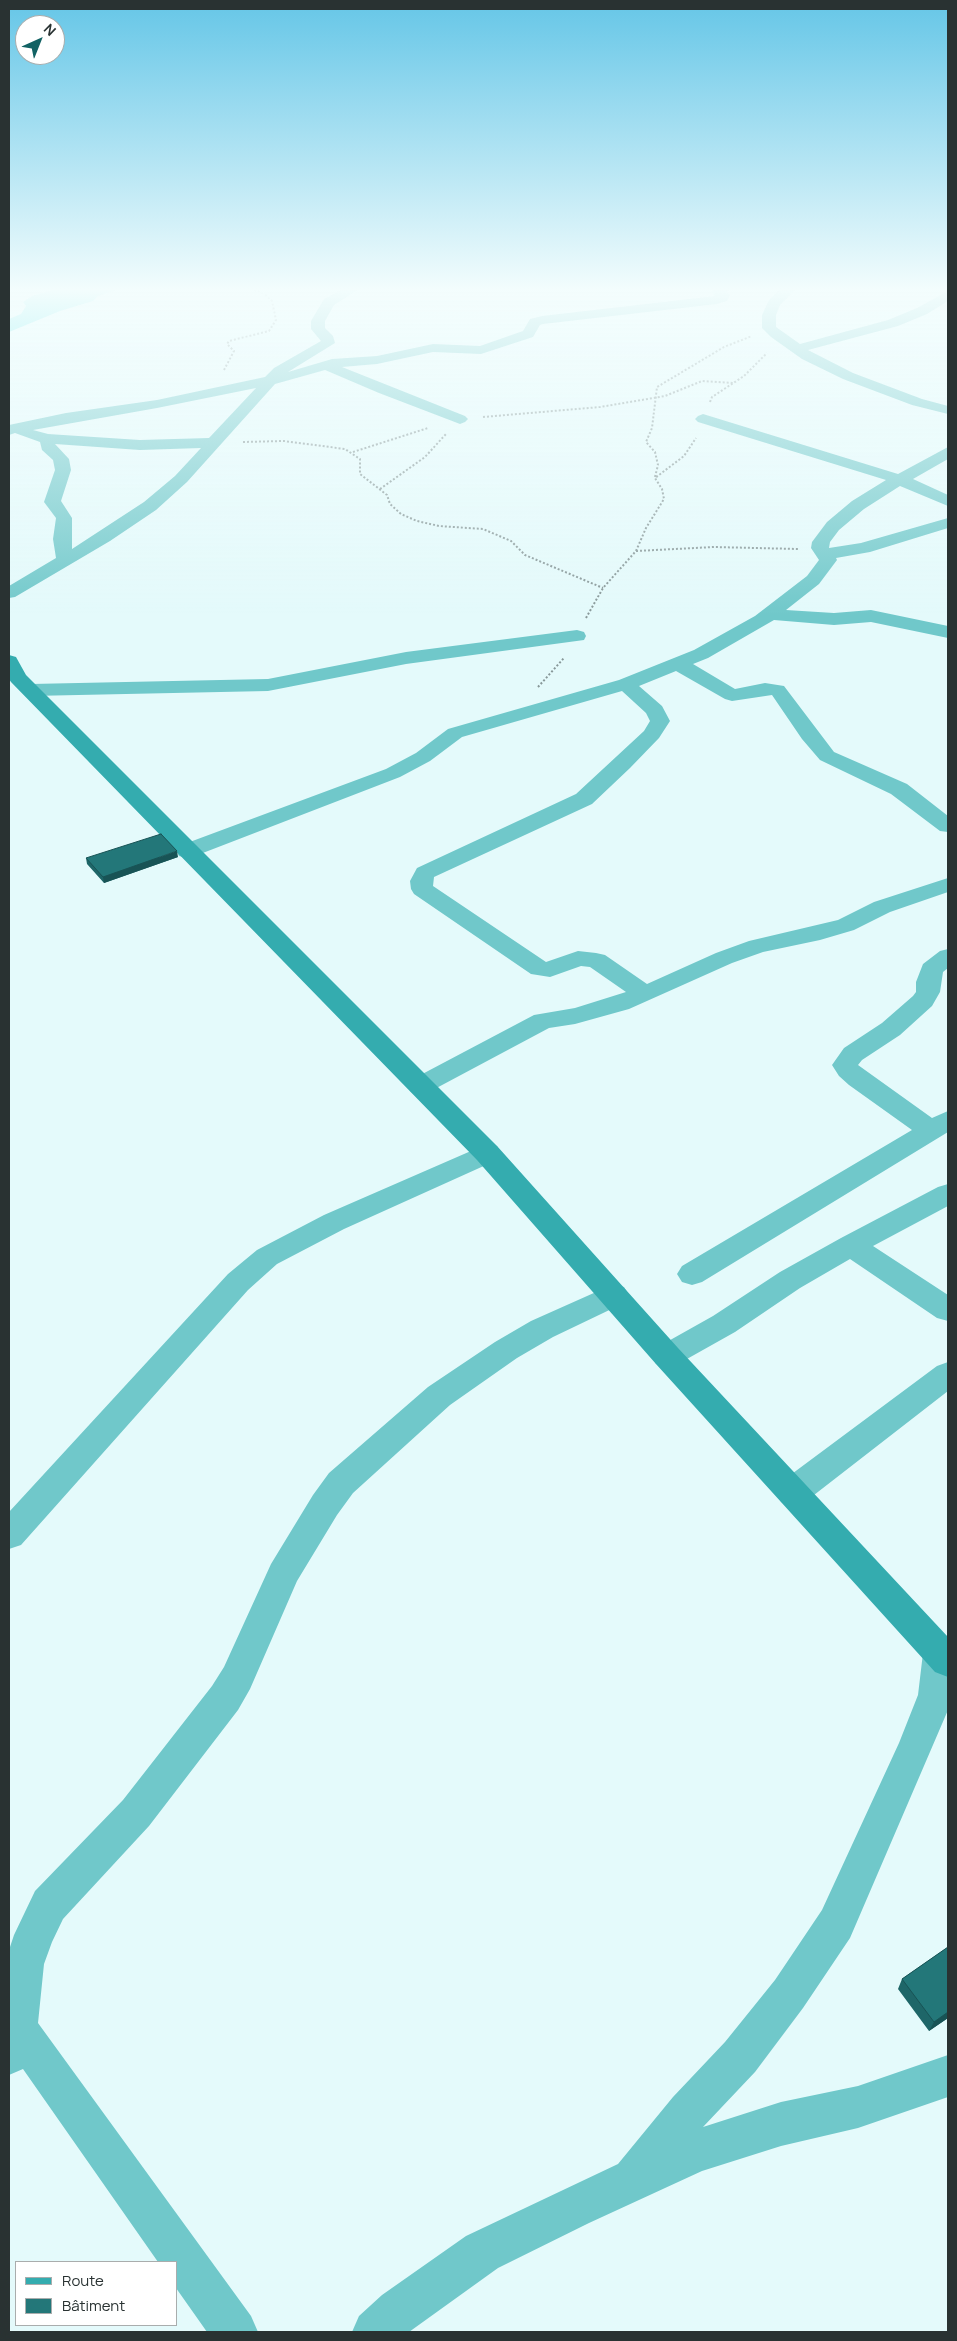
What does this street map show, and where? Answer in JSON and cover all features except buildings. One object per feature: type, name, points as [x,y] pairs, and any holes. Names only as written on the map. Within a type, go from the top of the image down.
[{"type":"street","points":[[13,430],[46,422],[189,397]]},
{"type":"street","points":[[9,593],[104,537],[150,506],[191,470],[213,443],[257,397]]},
{"type":"street","points":[[403,397],[460,419]]},
{"type":"street","points":[[904,397],[948,410]]},
{"type":"street","points":[[703,419],[901,480],[948,501]]},
{"type":"street","points":[[13,430],[47,439],[140,445],[213,443]]},
{"type":"street","points":[[47,439],[48,447],[61,459],[63,470],[52,502],[61,511],[64,518],[62,539],[65,559]]},
{"type":"street","points":[[187,851],[394,773],[423,757],[455,733],[475,725],[511,718],[626,684],[701,654],[770,614],[813,580],[828,560],[821,542],[833,526],[858,505],[935,462],[948,452]]},
{"type":"street","points":[[823,551],[864,548],[948,523]]},
{"type":"street","points":[[770,614],[834,619],[871,616],[948,632]]},
{"type":"street","points":[[16,678],[268,685],[406,658],[577,636]]},
{"type":"street","points":[[677,664],[732,694],[765,689],[777,690],[782,694],[809,735],[828,756],[899,788],[948,826]]},
{"type":"street","points":[[16,678],[486,1153],[552,1224],[667,1356],[944,1657],[936,1695],[916,1746],[836,1924],[789,1994],[740,2056],[688,2112],[632,2181]]},
{"type":"street","points":[[626,684],[654,710],[660,721],[652,734],[623,764],[584,798],[524,828],[425,873],[421,881],[422,888],[540,969],[550,970],[578,958],[596,960],[644,993]]},
{"type":"street","points":[[420,1086],[543,1021],[575,1016],[611,1007],[724,958],[757,946],[820,933],[846,925],[882,907],[948,885]]},
{"type":"street","points":[[692,1274],[940,1125],[858,1079],[845,1065],[853,1054],[891,1029],[919,1006],[928,992],[928,982],[932,969],[948,956]]},
{"type":"street","points":[[9,1536],[238,1282],[267,1257],[334,1222],[486,1153]]},
{"type":"street","points":[[667,1356],[724,1324],[790,1280],[851,1245],[948,1194]]},
{"type":"street","points":[[851,1245],[948,1310]]},
{"type":"street","points":[[235,2332],[41,2059],[13,2041],[24,1964],[34,1935],[49,1905],[136,1814],[225,1698],[245,1660],[283,1574],[325,1505],[342,1483],[411,1419],[491,1360],[542,1329],[614,1295]]},
{"type":"street","points":[[793,1492],[948,1374]]},
{"type":"street","points":[[375,2332],[398,2311],[482,2252],[697,2151],[782,2124],[858,2107],[934,2079],[948,2076]]},
{"type":"path","points":[[352,452],[460,419],[600,407],[658,397]]},
{"type":"path","points":[[655,478],[684,456],[696,437],[712,397]]},
{"type":"path","points":[[511,718],[570,650],[603,588],[636,551],[646,528],[664,499],[662,489],[655,478],[658,465],[655,452],[646,442],[652,428],[654,398]]},
{"type":"path","points":[[380,489],[425,457],[460,419]]},
{"type":"path","points":[[213,443],[284,441],[345,449],[360,458],[360,474],[387,496],[395,510],[417,521],[440,526],[482,529],[511,541],[524,555],[603,588]]},
{"type":"path","points":[[636,551],[714,548],[823,551]]}]
